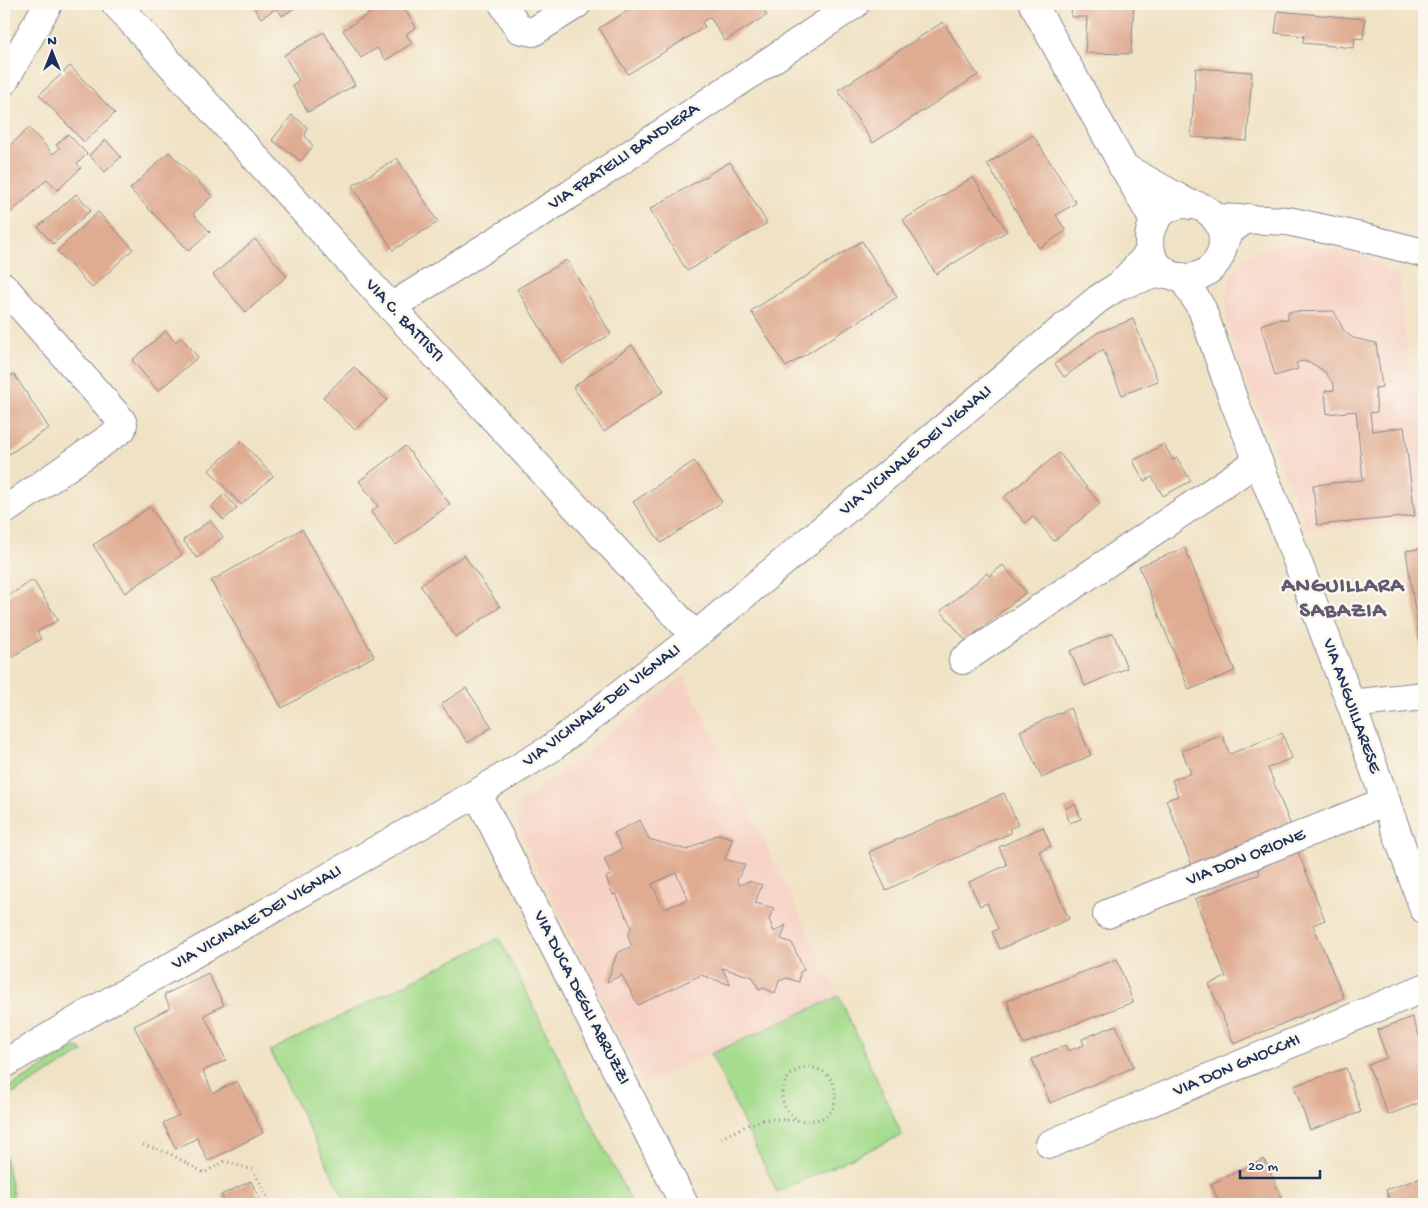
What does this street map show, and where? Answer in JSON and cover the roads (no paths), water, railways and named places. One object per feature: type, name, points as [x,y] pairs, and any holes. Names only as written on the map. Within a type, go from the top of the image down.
[{"type":"street","points":[[4,81],[48,4]]},
{"type":"street","name":"VIA C. BATTISTI","points":[[116,4],[391,307],[695,636]]},
{"type":"street","points":[[503,4],[519,29],[533,32],[577,4]]},
{"type":"street","name":"VIA FRATELLI BANDIERA","points":[[391,307],[570,194],[855,4]]},
{"type":"street","points":[[1033,4],[1155,223]]},
{"type":"street","points":[[1122,166],[1191,205]]},
{"type":"street","points":[[1151,251],[1150,241],[1155,223],[1161,214],[1180,205],[1200,207],[1215,218],[1220,226],[1223,245]]},
{"type":"street","points":[[1215,218],[1291,221],[1424,253]]},
{"type":"street","name":"VIA ANGUILLARESE","points":[[1202,309],[1209,270],[1216,263],[1230,231],[1247,218]]},
{"type":"street","name":"VIA ANGUILLARESE","points":[[1151,251],[1155,260],[1175,275],[1202,309],[1219,362],[1290,540],[1424,908]]},
{"type":"street","name":"VIA VICINALE DEI VIGNALI","points":[[4,1064],[477,793],[550,749],[695,636],[1098,299],[1120,285],[1151,251]]},
{"type":"street","points":[[1175,275],[1192,278],[1209,270]]},
{"type":"street","name":"VIA VICINALE DEI VIGNALI","points":[[1120,285],[1153,275],[1175,275]]},
{"type":"street","points":[[4,287],[122,420],[123,424],[122,428],[4,511]]},
{"type":"street","points":[[963,660],[1258,461]]},
{"type":"street","points":[[1351,704],[1424,696]]},
{"type":"street","name":"VIA DUCA DEGLI ABRUZZI","points":[[477,793],[684,1204]]},
{"type":"street","name":"VIA DON ORIONE","points":[[1107,914],[1386,801]]},
{"type":"street","name":"VIA DON GNOCCHI","points":[[1050,1144],[1424,988]]},
{"type":"district","name":"ANGUILLARA SABAZIA","points":[[1343,600]]}]
